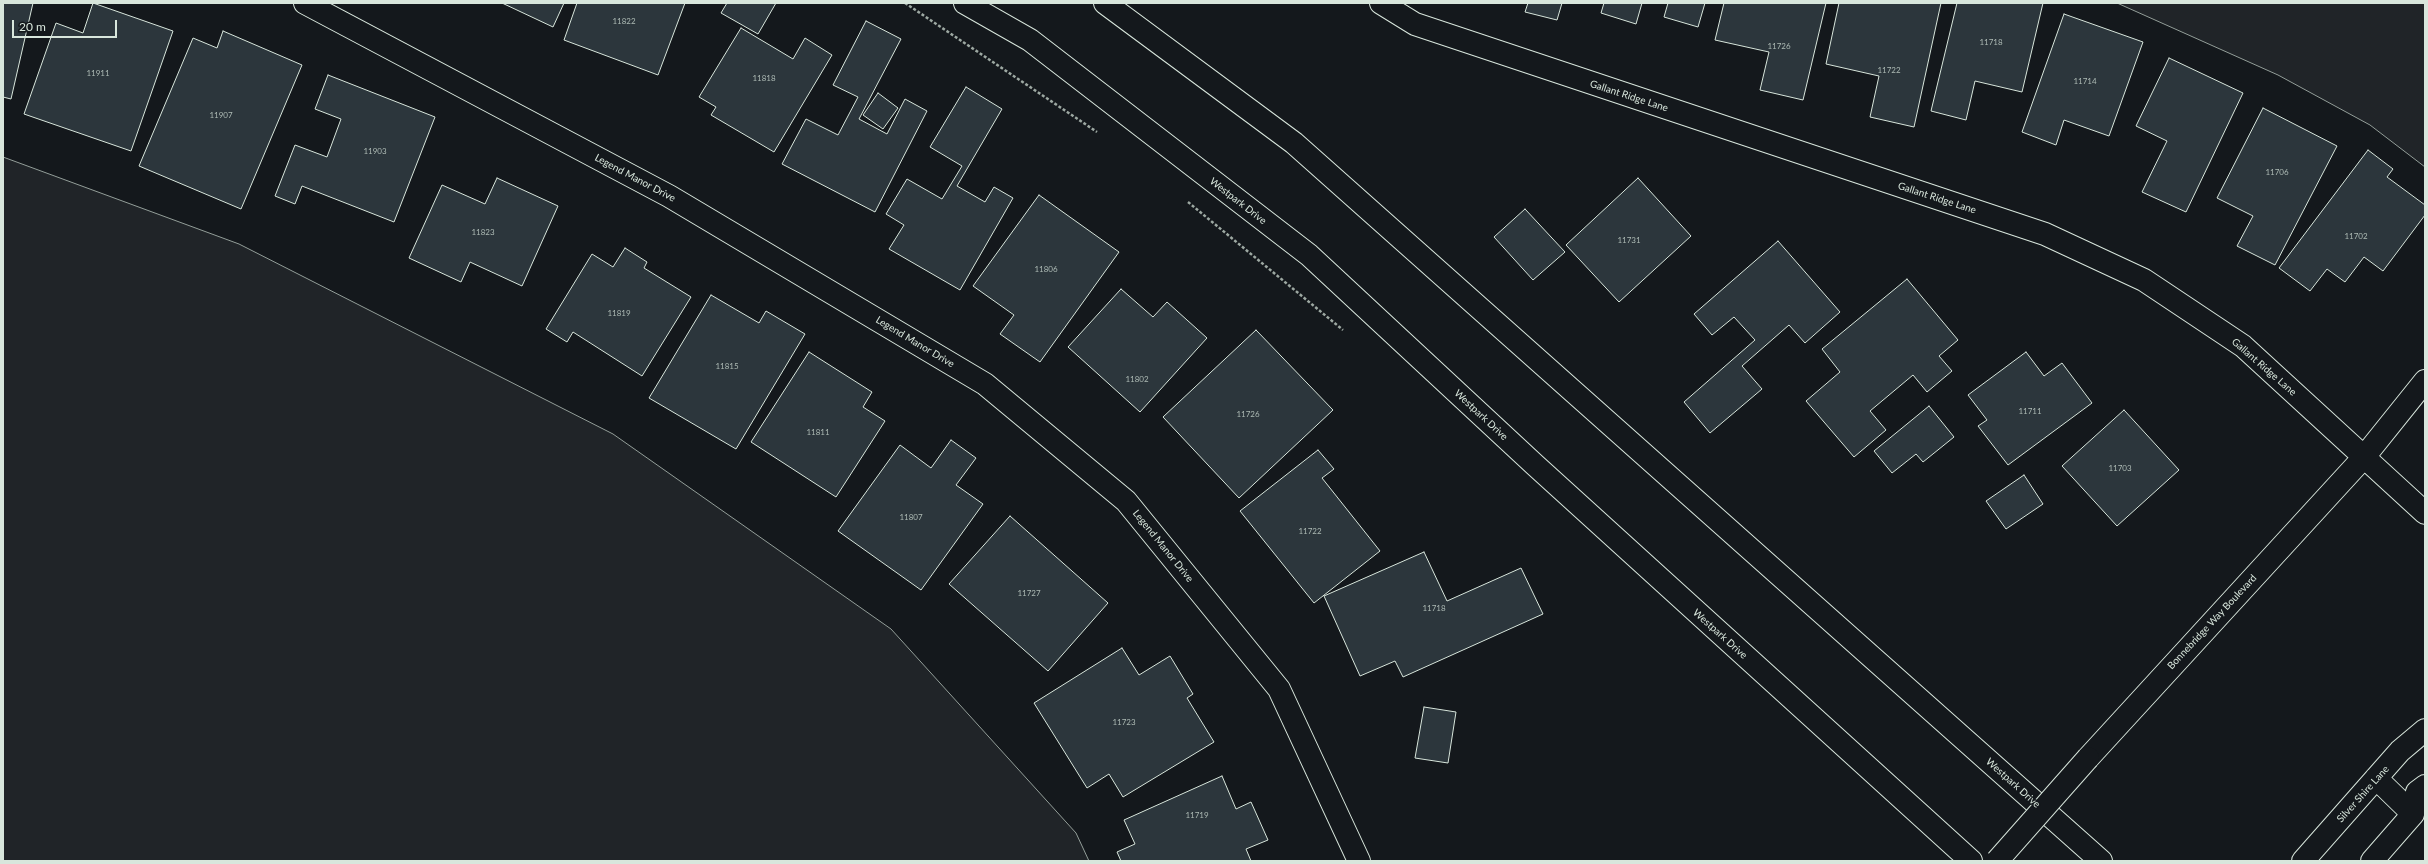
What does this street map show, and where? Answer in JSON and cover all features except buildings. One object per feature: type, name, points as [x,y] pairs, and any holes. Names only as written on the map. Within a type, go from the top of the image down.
[{"type":"street","name":"Legend Manor Drive","points":[[305,3],[669,196],[986,384],[1126,501],[1279,688],[1359,861]]},
{"type":"street","name":"Westpark Drive","points":[[965,3],[1030,40],[1309,255],[1540,471],[1971,861]]},
{"type":"street","name":"Westpark Drive","points":[[1105,3],[1294,143],[2101,861]]},
{"type":"street","name":"Gallant Ridge Lane","points":[[1381,3],[1415,24],[2045,234],[2144,280],[2243,346],[2425,513]]},
{"type":"street","name":"Bonnebridge Way Boulevard","points":[[1997,861],[2088,758],[2364,457],[2425,381]]},
{"type":"street","name":"Silver Shire Lane","points":[[2303,861],[2400,752],[2425,730]]},
{"type":"street","points":[[2376,778],[2419,813]]},
{"type":"street","points":[[2372,861],[2419,813],[2417,792],[2425,786]]},
{"type":"path","points":[[905,3],[1103,136]]},
{"type":"path","points":[[1183,198],[1346,333]]},
{"type":"shaded area","points":[[2117,3],[2425,3],[2425,167],[2370,125],[2278,75]]},
{"type":"shaded area","points":[[3,157],[239,244],[613,434],[891,629],[1076,833],[1089,861],[3,861]]}]
